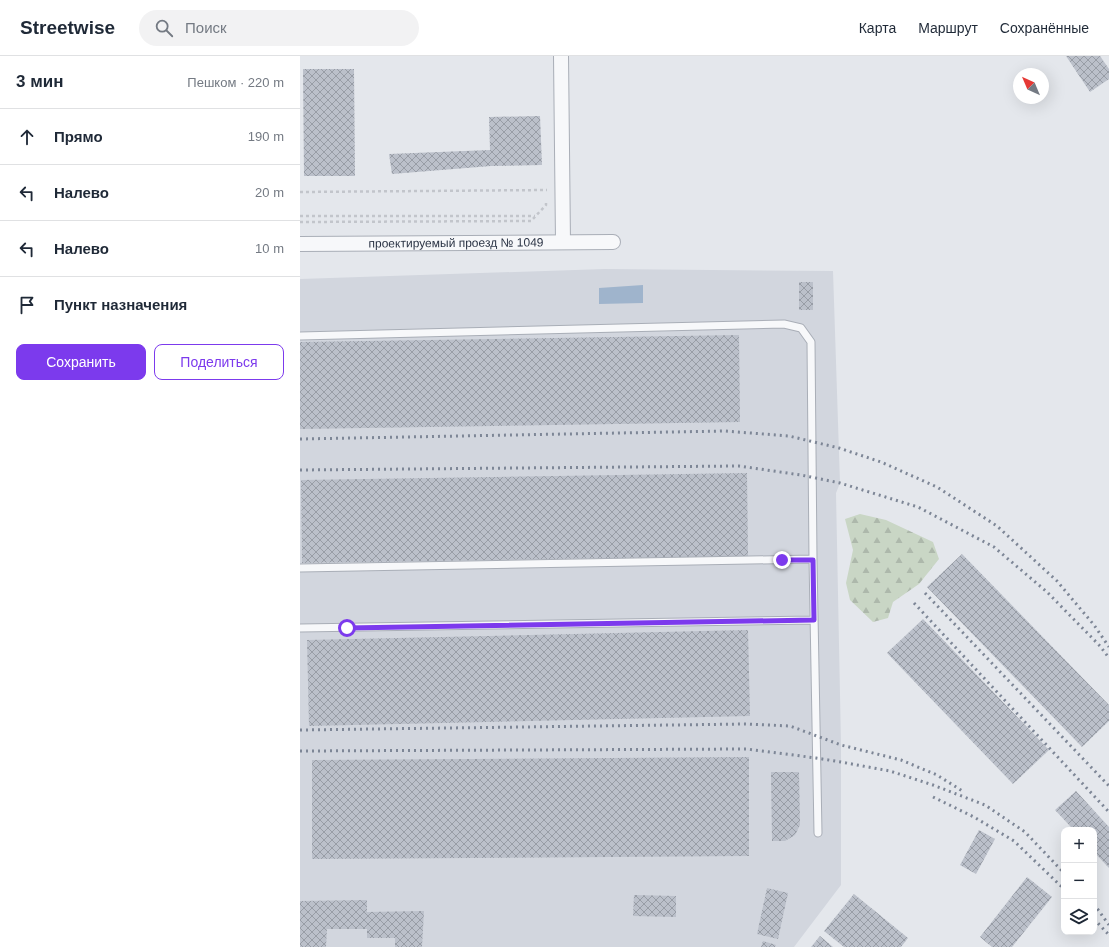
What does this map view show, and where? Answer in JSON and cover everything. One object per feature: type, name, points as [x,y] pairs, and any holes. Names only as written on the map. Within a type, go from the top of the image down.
[{"type":"street","points":[[561,56],[563,242]]},
{"type":"street","name":"проектируемый проезд № 1049","points":[[300,244],[613,242]]},
{"type":"lane","points":[[300,336],[784,324],[801,328],[811,342],[818,833]]},
{"type":"lane","points":[[300,568],[813,560]]},
{"type":"lane","points":[[300,628],[814,620]]},
{"type":"path","points":[[300,192],[547,190],[547,183]]},
{"type":"path","points":[[300,222],[531,220],[546,205],[547,198]]},
{"type":"path","points":[[300,216],[536,216]]},
{"type":"shaded area","points":[[605,269],[833,271],[840,483],[836,493],[841,745],[841,885],[794,947],[300,947],[300,279]]},
{"type":"green space","points":[[860,514],[886,520],[933,542],[939,559],[919,584],[893,602],[888,618],[873,622],[850,600],[846,583],[853,550],[845,519]]},
{"type":"water","points":[[643,285],[643,303],[599,304],[599,288]]},
{"type":"building","points":[[1066,56],[1100,56],[1109,69],[1109,79],[1090,92]]},
{"type":"building","points":[[303,69],[354,69],[355,176],[304,176]]},
{"type":"building","points":[[540,116],[542,165],[491,166],[392,174],[389,154],[490,150],[489,117]]},
{"type":"building","points":[[799,282],[813,282],[813,310],[799,310]]},
{"type":"building","points":[[739,335],[740,422],[300,429],[300,342]]},
{"type":"building","points":[[747,473],[748,556],[302,563],[301,480]]},
{"type":"building","points":[[962,554],[1109,705],[1109,721],[1082,747],[927,587]]},
{"type":"building","points":[[923,619],[1049,750],[1013,784],[887,653]]},
{"type":"building","points":[[748,630],[750,716],[309,726],[307,640]]},
{"type":"building","points":[[749,757],[749,856],[312,859],[312,760]]},
{"type":"building","points":[[771,772],[799,772],[800,825],[795,835],[785,841],[772,841]]},
{"type":"building","points":[[1076,791],[1109,827],[1109,868],[1097,855],[1097,827],[1071,827],[1055,810]]},
{"type":"building","points":[[979,830],[995,839],[976,874],[960,865]]},
{"type":"building","points":[[1027,877],[1052,897],[1012,947],[992,947],[980,937]]},
{"type":"building","points":[[767,888],[788,893],[778,939],[757,934]]},
{"type":"building","points":[[854,894],[908,938],[901,947],[844,947],[824,931]]},
{"type":"building","points":[[634,895],[676,896],[676,917],[633,916]]},
{"type":"building","points":[[367,900],[367,912],[424,911],[422,947],[395,947],[395,938],[367,938],[367,929],[327,929],[326,947],[300,947],[300,901]]},
{"type":"building","points":[[820,936],[833,947],[811,947]]},
{"type":"building","points":[[763,941],[776,945],[775,947],[761,947]]},
{"type":"railway","points":[[300,439],[725,431],[789,436],[839,448],[881,462],[937,487],[997,526],[1057,581],[1094,625],[1109,647]]},
{"type":"railway","points":[[300,470],[739,466],[801,475],[840,483],[918,507],[994,547],[1047,592],[1100,646],[1109,658]]},
{"type":"railway","points":[[925,593],[1109,786]]},
{"type":"railway","points":[[914,603],[1109,812]]},
{"type":"railway","points":[[300,730],[745,724],[790,726],[841,745],[901,760],[937,775],[964,792]]},
{"type":"railway","points":[[300,751],[747,749],[816,758],[890,771],[933,785],[985,805],[1025,832],[1061,870]]},
{"type":"railway","points":[[933,797],[974,817],[1014,841],[1061,886]]},
{"type":"railway","points":[[1097,908],[1109,925]]},
{"type":"railway","points":[[1097,922],[1109,935]]},
{"type":"route","points":[[347,628],[814,620],[813,560],[782,560]]}]
